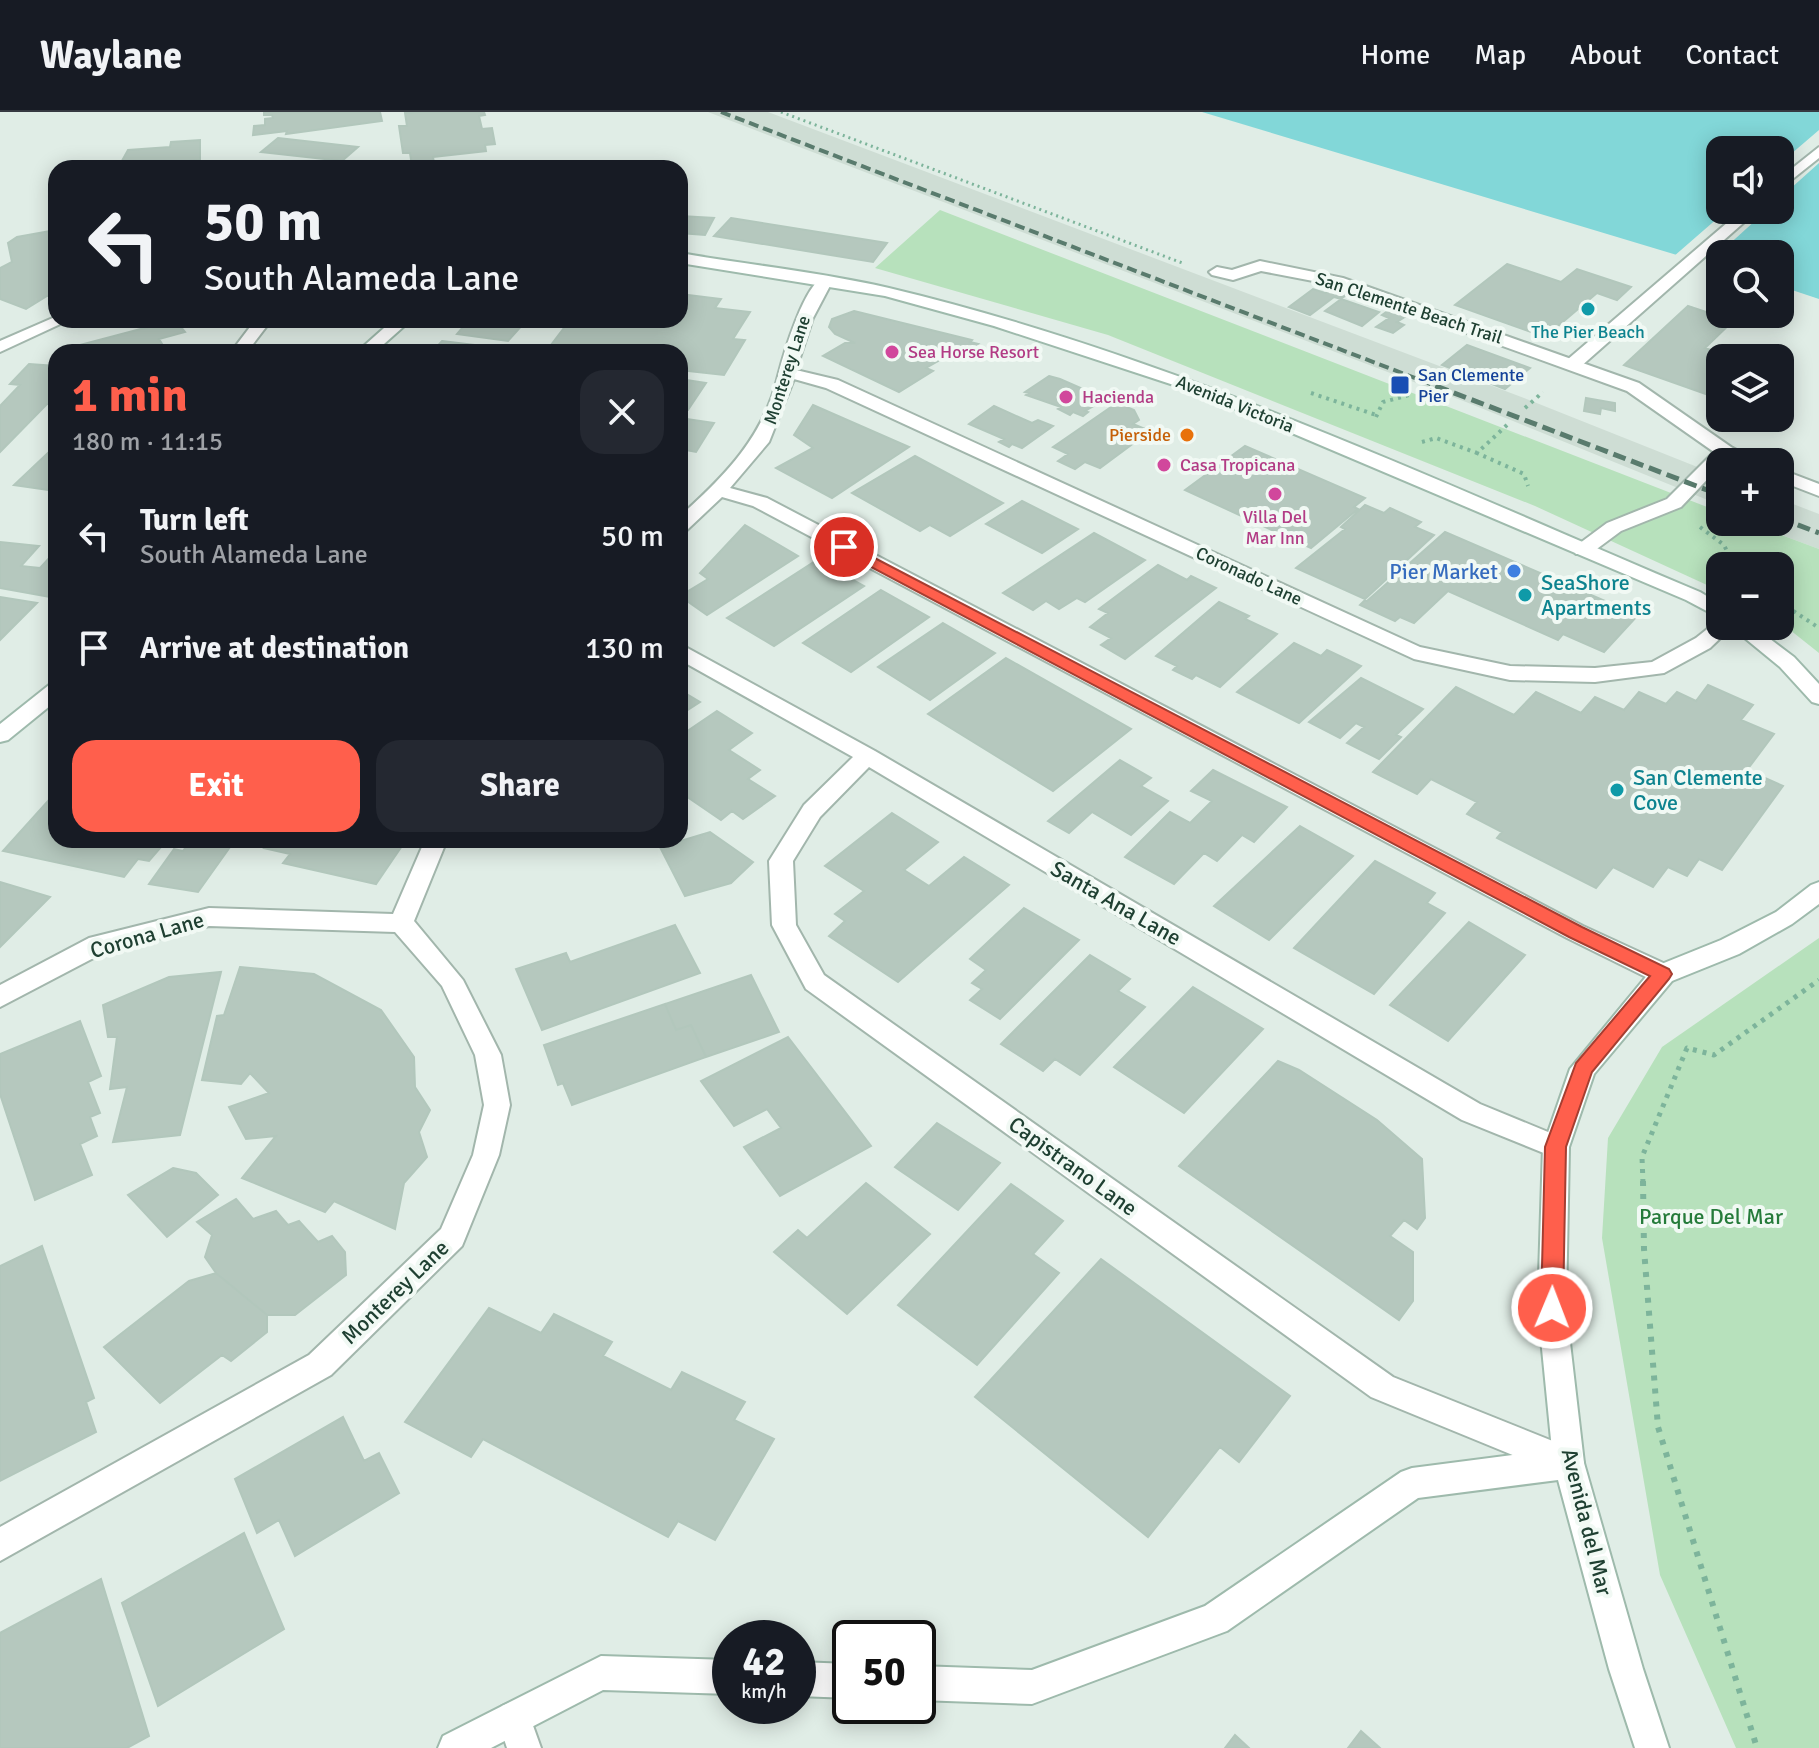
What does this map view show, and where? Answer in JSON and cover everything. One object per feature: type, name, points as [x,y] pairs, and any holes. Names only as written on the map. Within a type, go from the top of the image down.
[{"type":"street","points":[[1794,173],[1819,151]]},
{"type":"street","points":[[1573,364],[1735,224]]},
{"type":"street","name":"Avenida Victoria","points":[[688,259],[886,292],[1000,323],[1201,388],[1706,604]]},
{"type":"street","name":"San Clemente Beach Trail","points":[[1217,272],[1233,275],[1260,266],[1338,281],[1633,387],[1721,448]]},
{"type":"street","name":"Monterey Lane","points":[[688,519],[719,491],[766,432],[808,306],[824,282]]},
{"type":"street","points":[[0,347],[48,326]]},
{"type":"street","points":[[245,344],[257,328]]},
{"type":"street","points":[[374,344],[394,328]]},
{"type":"street","name":"Coronado Lane","points":[[786,372],[832,384],[1414,652],[1510,673],[1595,675],[1657,668],[1707,640]]},
{"type":"street","points":[[1583,550],[1614,527],[1674,503],[1706,470]]},
{"type":"street","points":[[1794,480],[1819,491]]},
{"type":"street","points":[[719,491],[760,502],[1561,925],[1663,974]]},
{"type":"street","points":[[1758,640],[1787,662],[1819,697]]},
{"type":"street","name":"Santa Ana Lane","points":[[688,655],[867,756],[1471,1112],[1556,1147]]},
{"type":"street","points":[[0,735],[48,696]]},
{"type":"street","name":"Capistrano Lane","points":[[867,756],[812,811],[781,861],[784,925],[815,982],[1382,1387],[1569,1463]]},
{"type":"street","points":[[401,923],[433,848]]},
{"type":"street","name":"Avenida del Mar","points":[[1652,1748],[1626,1669],[1569,1463],[1552,1308],[1556,1147],[1583,1069],[1663,974],[1730,947],[1784,918],[1819,891]]},
{"type":"street","name":"Corona Lane","points":[[0,997],[98,945],[209,917],[401,923]]},
{"type":"street","name":"Monterey Lane","points":[[0,1545],[320,1365],[452,1237],[486,1155],[497,1105],[488,1055],[451,980],[401,923]]},
{"type":"street","points":[[936,1684],[1032,1687],[1215,1619],[1412,1483],[1569,1463]]},
{"type":"street","points":[[455,1748],[519,1733],[601,1673],[712,1676]]},
{"type":"path","points":[[781,112],[1179,263],[1217,272]]},
{"type":"path","points":[[1525,408],[1542,392]]},
{"type":"path","points":[[1367,460],[1376,415],[1383,402],[1413,394]]},
{"type":"path","points":[[1477,453],[1507,425]]},
{"type":"path","points":[[1436,438],[1524,474]]},
{"type":"path","points":[[1699,527],[1724,545],[1727,552]]},
{"type":"path","points":[[1794,611],[1819,628]]},
{"type":"path","points":[[1757,1748],[1658,1427],[1644,1249],[1642,1157],[1687,1048],[1714,1055],[1819,980]]},
{"type":"shaded area","points":[[708,112],[768,112],[1524,398],[1706,470],[1706,499],[1466,402]]},
{"type":"shaded area","points":[[1794,504],[1819,514],[1819,549],[1784,536],[1794,536]]},
{"type":"green space","points":[[940,210],[1706,507],[1706,536],[1784,536],[1819,549],[1819,653],[1794,633],[1794,552],[1706,552],[1706,585],[1535,506],[1108,335],[875,268]]},
{"type":"green space","name":"Parque Del Mar","points":[[1819,938],[1819,1748],[1736,1748],[1660,1575],[1602,1238],[1608,1138],[1662,1047]]},
{"type":"water","points":[[1202,112],[1819,112],[1819,299],[1794,291],[1794,240],[1706,240],[1706,264]]},
{"type":"pier","points":[[1819,130],[1819,163],[1794,185],[1794,151]]},
{"type":"pier","points":[[1711,224],[1752,224],[1734,240],[1706,240],[1704,267],[1673,257]]},
{"type":"building","points":[[264,112],[380,112],[382,121],[286,134],[287,131],[253,135],[254,126],[265,125],[265,119],[273,118],[272,115],[264,115]]},
{"type":"building","points":[[484,112],[485,115],[479,116],[482,129],[492,128],[495,144],[485,145],[486,151],[433,157],[434,160],[411,160],[410,153],[403,153],[399,126],[407,126],[405,113]]},
{"type":"building","points":[[278,138],[358,147],[343,160],[261,152]]},
{"type":"building","points":[[200,140],[200,160],[122,160],[128,150],[170,147],[171,142]]},
{"type":"building","points":[[688,216],[714,218],[705,235],[688,234]]},
{"type":"building","points":[[731,218],[887,243],[873,262],[714,236]]},
{"type":"building","points":[[48,231],[48,296],[26,309],[0,299],[0,268],[12,262],[8,243],[17,237]]},
{"type":"building","points":[[1507,264],[1561,282],[1577,269],[1631,287],[1617,300],[1597,293],[1545,337],[1455,305]]},
{"type":"building","points":[[1335,287],[1350,292],[1341,299],[1334,297],[1310,315],[1289,307],[1313,289],[1325,293]]},
{"type":"building","points":[[688,295],[721,299],[715,308],[750,312],[733,339],[745,340],[724,375],[688,371],[688,344],[552,344],[564,328],[688,328]]},
{"type":"building","points":[[1341,299],[1379,312],[1362,326],[1325,311]]},
{"type":"building","points":[[1688,306],[1706,312],[1706,328],[1726,328],[1706,344],[1706,394],[1624,365]]},
{"type":"building","points":[[1392,308],[1408,315],[1397,322],[1404,325],[1393,333],[1376,327],[1389,318],[1382,315]]},
{"type":"building","name":"Sea Horse Resort","points":[[854,311],[978,344],[963,353],[956,351],[926,368],[933,371],[899,392],[823,356],[845,343],[855,343],[835,334],[829,327],[832,319]]},
{"type":"building","points":[[145,328],[182,328],[185,332],[159,339],[162,344],[84,344]]},
{"type":"building","points":[[462,328],[520,328],[508,341],[457,334]]},
{"type":"building","points":[[442,341],[467,344],[439,344]]},
{"type":"building","points":[[1467,345],[1530,368],[1505,389],[1442,365]]},
{"type":"building","points":[[29,364],[48,365],[48,404],[0,452],[0,406],[20,385],[10,384]]},
{"type":"building","name":"Hacienda","points":[[1049,376],[1106,399],[1085,411],[1088,412],[1083,416],[1073,412],[1070,415],[1058,409],[1061,407],[1026,395],[1029,393],[1025,392]]},
{"type":"building","points":[[688,380],[706,383],[688,410]]},
{"type":"building","points":[[1586,398],[1615,403],[1615,411],[1601,408],[1600,414],[1584,411]]},
{"type":"building","points":[[1117,403],[1134,410],[1139,420],[1133,424],[1150,431],[1100,468],[1085,462],[1075,469],[1058,461],[1068,454],[1053,447]]},
{"type":"building","points":[[813,405],[909,447],[832,498],[776,468],[813,448],[794,435]]},
{"type":"building","points":[[994,406],[1032,423],[1038,420],[1053,426],[1022,448],[1012,444],[1009,447],[999,442],[1004,439],[969,424]]},
{"type":"building","points":[[688,419],[714,423],[696,452],[688,450]]},
{"type":"building","name":"Villa Del Mar Inn","points":[[1245,446],[1365,498],[1354,507],[1358,509],[1311,548],[1185,490]]},
{"type":"building","points":[[48,453],[48,490],[14,485]]},
{"type":"building","points":[[915,456],[1003,503],[950,536],[930,525],[920,531],[852,493]]},
{"type":"building","points":[[1022,501],[1078,529],[1042,553],[986,524]]},
{"type":"building","points":[[1365,505],[1384,513],[1390,508],[1421,522],[1415,527],[1434,535],[1365,599],[1296,568],[1345,529],[1341,527]]},
{"type":"building","points":[[745,525],[798,556],[707,615],[688,602],[688,591],[708,579],[700,573]]},
{"type":"building","name":"SeaShore Apartments","points":[[1445,532],[1638,615],[1604,652],[1563,634],[1558,640],[1448,591],[1414,623],[1400,617],[1395,621],[1360,605]]},
{"type":"building","points":[[1094,533],[1145,560],[1085,602],[1077,598],[1059,609],[1046,601],[1033,610],[1003,593]]},
{"type":"building","points":[[0,542],[39,546],[21,566],[40,568],[48,559],[48,597],[0,588]]},
{"type":"building","points":[[817,560],[864,586],[774,646],[727,618]]},
{"type":"building","points":[[1158,565],[1187,580],[1191,576],[1216,588],[1125,659],[1101,645],[1111,638],[1090,627],[1108,613],[1099,609]]},
{"type":"building","points":[[881,590],[929,617],[851,672],[803,643]]},
{"type":"building","points":[[0,597],[37,603],[0,640]]},
{"type":"building","points":[[1219,602],[1277,634],[1220,687],[1196,675],[1192,679],[1173,670],[1177,666],[1156,656]]},
{"type":"building","points":[[943,623],[995,653],[930,700],[878,667]]},
{"type":"building","points":[[1294,643],[1321,656],[1327,650],[1361,666],[1299,723],[1237,692]]},
{"type":"building","points":[[1006,658],[1131,729],[1053,791],[928,714]]},
{"type":"building","points":[[1361,678],[1423,709],[1396,735],[1401,737],[1379,759],[1347,743],[1364,727],[1356,723],[1340,738],[1309,722]]},
{"type":"building","name":"San Clemente Cove","points":[[1708,685],[1753,705],[1741,720],[1774,734],[1747,770],[1783,786],[1722,870],[1699,859],[1687,876],[1668,867],[1653,887],[1613,867],[1596,888],[1497,838],[1502,832],[1467,814],[1477,802],[1431,779],[1417,794],[1373,772],[1456,687],[1514,715],[1536,692],[1581,713],[1595,697],[1624,710],[1639,692],[1666,704],[1677,692],[1696,701]]},
{"type":"building","points":[[688,695],[700,702],[688,710]]},
{"type":"building","points":[[717,711],[752,733],[729,750],[760,770],[748,779],[775,796],[743,819],[732,811],[721,820],[688,797],[688,731]]},
{"type":"building","points":[[1120,760],[1151,778],[1141,786],[1168,801],[1131,835],[1092,812],[1069,833],[1048,821]]},
{"type":"building","points":[[1213,770],[1287,807],[1254,842],[1242,835],[1217,861],[1204,853],[1174,884],[1125,857],[1170,812],[1190,823],[1212,801],[1191,791]]},
{"type":"building","points":[[48,801],[48,848],[160,848],[149,861],[138,859],[124,877],[3,851]]},
{"type":"building","points":[[892,813],[938,842],[904,870],[929,886],[964,857],[1009,885],[898,982],[829,936],[845,921],[835,914],[864,891],[825,866]]},
{"type":"building","points":[[1300,826],[1353,856],[1269,940],[1214,906]]},
{"type":"building","points":[[710,832],[753,862],[731,883],[685,896],[661,848],[688,848],[688,839]]},
{"type":"building","points":[[185,848],[229,848],[198,892],[149,884],[174,849],[183,851]]},
{"type":"building","points":[[264,848],[401,848],[376,884],[283,863],[290,854]]},
{"type":"building","points":[[1375,861],[1435,893],[1427,903],[1445,913],[1374,994],[1294,948]]},
{"type":"building","points":[[0,882],[50,897],[0,947]]},
{"type":"building","points":[[1024,908],[1079,940],[1000,1019],[970,1000],[982,989],[972,983],[986,970],[970,959]]},
{"type":"building","points":[[1469,922],[1525,955],[1448,1041],[1390,1005]]},
{"type":"building","points":[[675,925],[700,973],[542,1030],[516,969],[566,953],[570,962]]},
{"type":"building","points":[[1090,955],[1130,979],[1118,991],[1145,1007],[1080,1075],[1055,1059],[1043,1071],[1001,1044]]},
{"type":"building","points":[[240,967],[314,974],[381,1010],[414,1057],[415,1087],[430,1110],[419,1132],[427,1157],[404,1183],[395,1229],[334,1201],[325,1212],[242,1178],[276,1136],[246,1139],[229,1107],[269,1093],[250,1073],[241,1084],[202,1080],[217,1016],[224,1015]]},
{"type":"building","points":[[221,972],[180,1135],[113,1142],[127,1087],[110,1089],[117,1037],[108,1037],[103,1005],[169,977]]},
{"type":"building","points":[[751,975],[779,1032],[706,1057],[691,1025],[676,1030],[665,1004]]},
{"type":"building","points":[[1193,987],[1263,1029],[1184,1113],[1114,1067]]},
{"type":"building","points":[[665,1004],[676,1030],[691,1025],[706,1057],[572,1105],[563,1083],[558,1085],[544,1045]]},
{"type":"building","points":[[80,1021],[101,1076],[88,1082],[100,1113],[90,1117],[97,1136],[80,1144],[92,1175],[35,1200],[0,1094],[0,1054]]},
{"type":"building","points":[[788,1037],[871,1146],[780,1196],[744,1147],[781,1128],[767,1109],[734,1126],[701,1081]]},
{"type":"building","points":[[1278,1061],[1299,1070],[1377,1120],[1422,1159],[1425,1218],[1417,1229],[1404,1220],[1390,1236],[1413,1252],[1413,1301],[1399,1320],[1179,1166]]},
{"type":"building","points":[[937,1123],[1000,1163],[958,1210],[895,1167]]},
{"type":"building","points":[[173,1168],[196,1173],[218,1195],[167,1237],[128,1195]]},
{"type":"building","points":[[866,1183],[930,1234],[847,1314],[774,1252],[798,1230],[807,1238]]},
{"type":"building","points":[[1011,1184],[1063,1221],[1033,1254],[1059,1273],[977,1365],[898,1305]]},
{"type":"building","points":[[236,1199],[253,1219],[276,1211],[288,1225],[299,1221],[318,1242],[332,1236],[345,1252],[346,1275],[295,1315],[267,1315],[216,1273],[205,1257],[212,1235],[197,1222]]},
{"type":"building","points":[[42,1246],[94,1398],[86,1402],[96,1432],[0,1481],[0,1266]]},
{"type":"building","points":[[1101,1259],[1290,1396],[1239,1462],[1220,1447],[1148,1537],[975,1397]]},
{"type":"building","points":[[216,1273],[267,1315],[267,1332],[231,1361],[222,1355],[160,1403],[104,1347],[189,1281]]},
{"type":"building","points":[[489,1308],[541,1333],[554,1314],[612,1342],[603,1356],[671,1390],[682,1372],[745,1402],[734,1420],[774,1439],[715,1540],[678,1521],[668,1537],[483,1439],[471,1457],[405,1422]]},
{"type":"building","points":[[343,1417],[364,1461],[379,1453],[399,1493],[295,1556],[279,1520],[257,1533],[235,1479]]},
{"type":"building","points":[[244,1533],[284,1629],[158,1706],[122,1603]]},
{"type":"building","points":[[101,1579],[149,1736],[127,1748],[0,1748],[0,1633]]},
{"type":"building","points":[[1361,1731],[1380,1748],[1348,1748]]},
{"type":"building","points":[[1235,1735],[1249,1748],[1225,1748]]},
{"type":"railway","points":[[721,112],[1441,388]]},
{"type":"railway","points":[[1436,386],[1706,490]]},
{"type":"railway","points":[[1794,523],[1819,533]]},
{"type":"place","name":"The Pier Beach","points":[[1588,309]]},
{"type":"place","name":"Sea Horse Resort","points":[[892,352]]},
{"type":"place","name":"San Clemente Pier","points":[[1400,385]]},
{"type":"place","name":"Hacienda","points":[[1066,397]]},
{"type":"place","name":"Pierside","points":[[1187,435]]},
{"type":"place","name":"Casa Tropicana","points":[[1164,465]]},
{"type":"place","name":"Villa Del Mar Inn","points":[[1275,494]]},
{"type":"place","name":"Pier Market","points":[[1514,571]]},
{"type":"place","name":"SeaShore Apartments","points":[[1525,595]]},
{"type":"place","name":"San Clemente Cove","points":[[1617,790]]},
{"type":"route","points":[[844,547],[1575,932],[1663,974],[1583,1069],[1556,1147],[1552,1308]]}]
